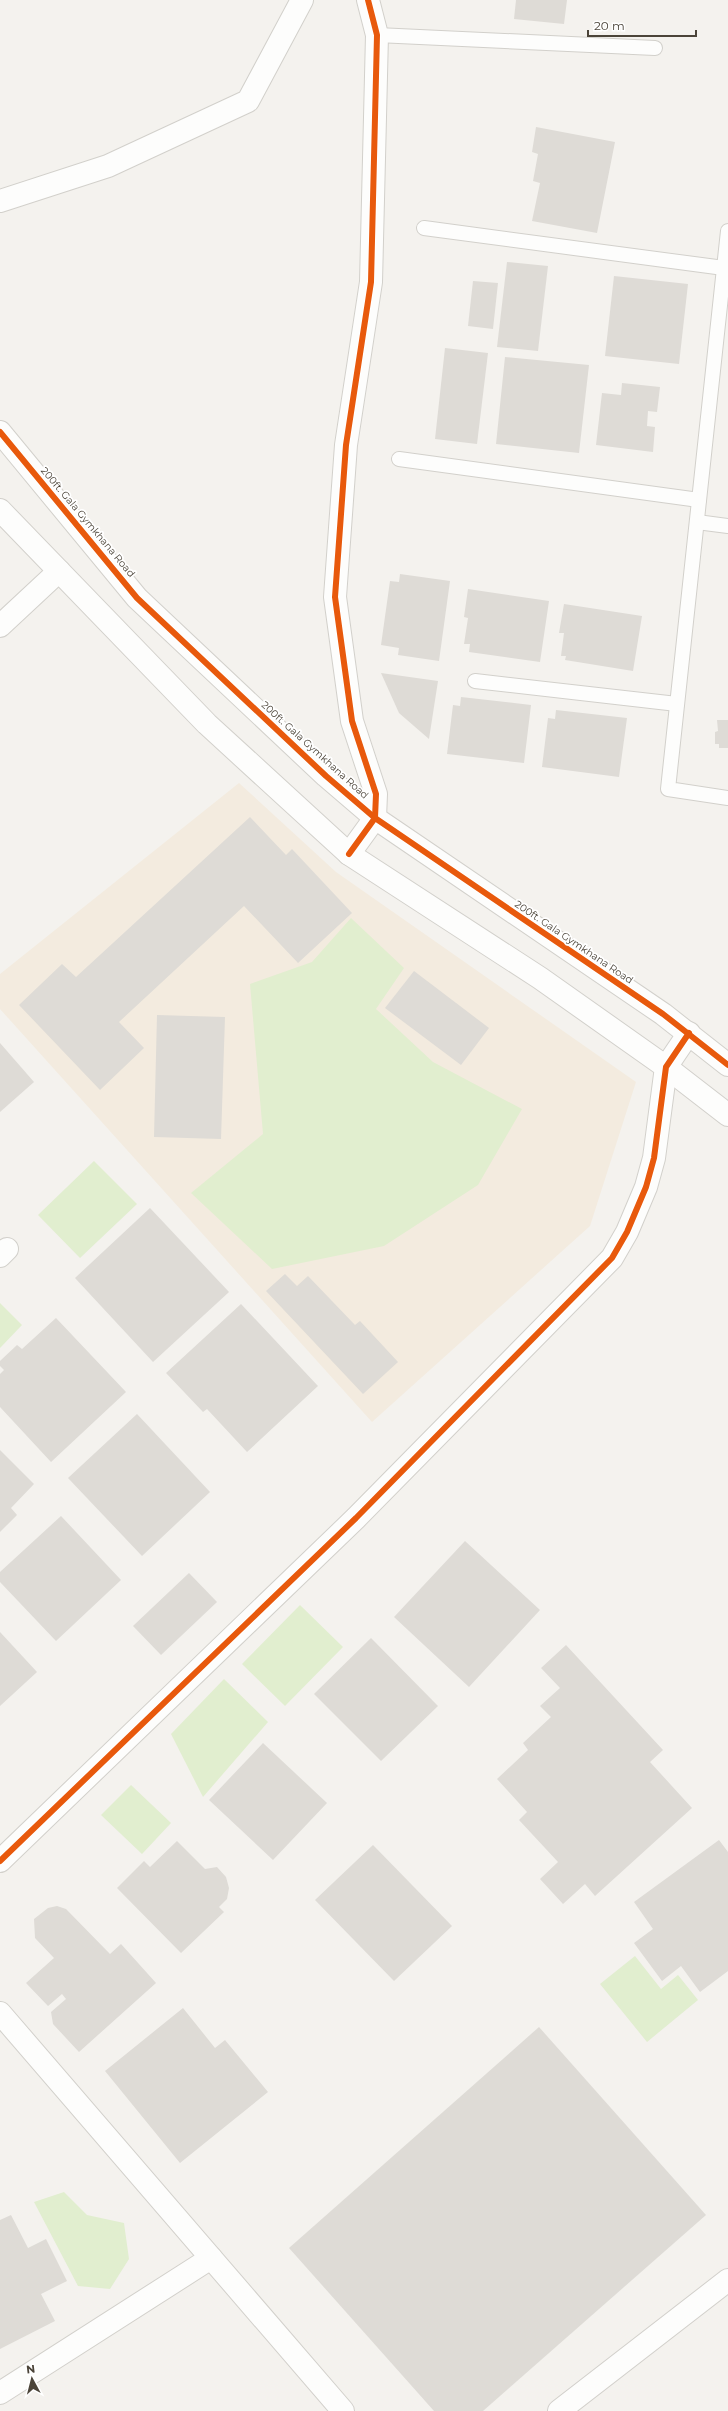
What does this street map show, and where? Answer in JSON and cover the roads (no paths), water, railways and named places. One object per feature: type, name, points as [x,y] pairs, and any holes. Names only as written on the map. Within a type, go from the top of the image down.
[{"type":"street","points":[[0,201],[108,166],[248,101],[302,0]]},
{"type":"street","points":[[349,854],[375,818],[376,794],[352,721],[336,597],[346,445],[371,282],[377,36],[368,0]]},
{"type":"street","name":"200ft. Gala Gymkhana Road","points":[[0,432],[137,598],[326,776],[375,818],[689,1033],[728,1065]]},
{"type":"street","points":[[0,510],[206,724],[349,854],[540,978],[666,1066],[728,1115]]},
{"type":"street","points":[[0,626],[59,571]]},
{"type":"street","points":[[0,1861],[356,1518],[612,1258],[627,1232],[646,1187],[654,1158],[666,1066],[689,1033]]},
{"type":"street","points":[[0,2014],[343,2411]]},
{"type":"street","points":[[0,2393],[211,2258]]},
{"type":"street","points":[[559,2411],[728,2280]]},
{"type":"lane","points":[[377,36],[655,48]]},
{"type":"lane","points":[[424,228],[724,268]]},
{"type":"lane","points":[[728,231],[724,268],[723,325],[699,500],[668,789],[728,798]]},
{"type":"lane","points":[[400,459],[699,500]]},
{"type":"lane","points":[[697,522],[728,526]]},
{"type":"lane","points":[[475,681],[677,704]]}]
